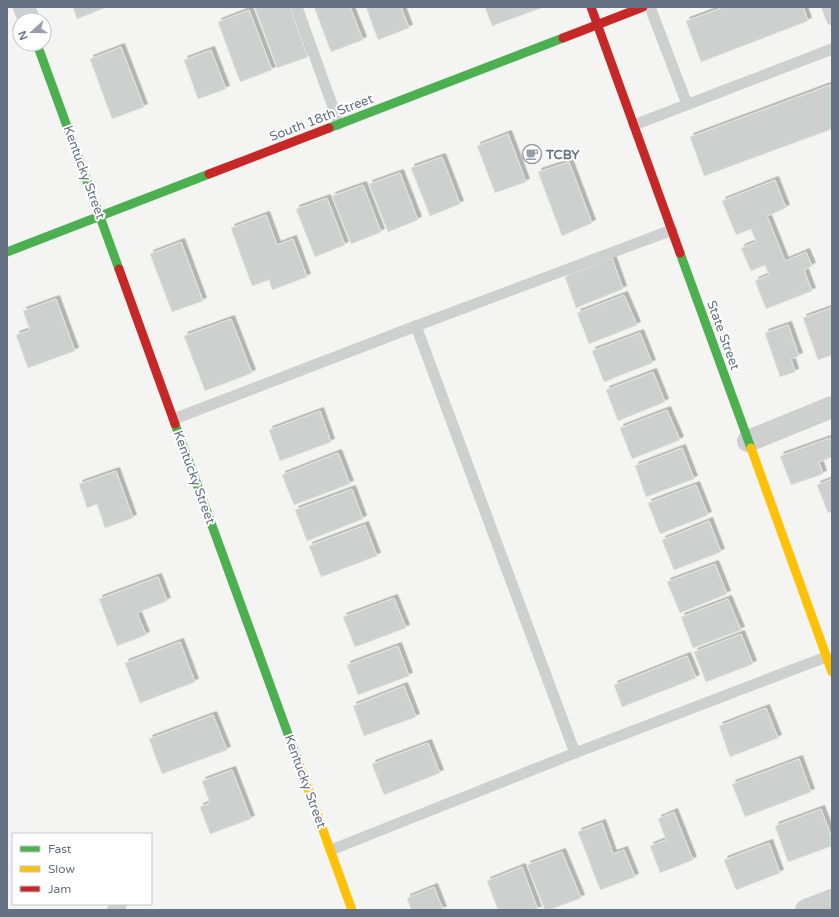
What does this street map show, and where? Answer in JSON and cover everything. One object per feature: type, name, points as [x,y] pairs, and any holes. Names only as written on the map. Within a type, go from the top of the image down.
[{"type":"street","name":"State Street","points":[[591,7],[832,672]]},
{"type":"street","name":"South 18th Street","points":[[7,252],[643,7]]},
{"type":"street","name":"Kentucky Street","points":[[41,52],[352,910]]},
{"type":"street","points":[[748,441],[832,408]]},
{"type":"street","points":[[806,910],[832,900]]},
{"type":"lane","points":[[297,7],[339,124]]},
{"type":"lane","points":[[650,7],[687,104]]},
{"type":"lane","points":[[827,7],[832,20]]},
{"type":"lane","points":[[634,125],[832,48]]},
{"type":"lane","points":[[174,418],[672,230]]},
{"type":"lane","points":[[416,326],[575,753]]},
{"type":"lane","points":[[331,850],[575,753],[826,657]]},
{"type":"building","points":[[73,7],[107,7],[77,19]]},
{"type":"building","points":[[290,7],[308,57],[277,68],[255,8]]},
{"type":"building","points":[[314,7],[350,7],[363,40],[331,52]]},
{"type":"building","points":[[366,7],[401,7],[409,28],[378,40]]},
{"type":"building","points":[[485,7],[544,7],[492,26]]},
{"type":"building","points":[[724,7],[803,7],[808,21],[701,62],[686,21]]},
{"type":"building","points":[[249,10],[272,70],[240,82],[218,22]]},
{"type":"building","points":[[121,47],[144,107],[112,119],[90,59]]},
{"type":"building","points":[[211,50],[226,89],[198,99],[184,60]]},
{"type":"building","points":[[830,85],[832,90],[832,129],[704,176],[690,137]]},
{"type":"building","points":[[508,134],[526,182],[495,193],[477,146]]},
{"type":"building","points":[[442,157],[460,204],[430,216],[411,168]]},
{"type":"building","points":[[569,162],[592,223],[562,236],[538,172]]},
{"type":"building","points":[[400,173],[418,220],[388,232],[369,184]]},
{"type":"building","points":[[775,180],[786,208],[767,216],[785,261],[806,252],[812,266],[804,270],[812,291],[766,309],[755,281],[769,275],[765,265],[751,271],[741,248],[756,242],[751,229],[736,235],[722,201]]},
{"type":"building","points":[[363,185],[381,232],[351,244],[332,196]]},
{"type":"building","points":[[327,198],[345,245],[315,257],[296,209]]},
{"type":"building","points":[[266,215],[277,245],[293,239],[307,277],[272,290],[269,280],[252,286],[231,228]]},
{"type":"building","points":[[181,242],[203,301],[172,312],[150,254]]},
{"type":"building","points":[[612,258],[623,289],[576,308],[565,277]]},
{"type":"building","points":[[624,295],[637,325],[589,344],[577,313]]},
{"type":"building","points":[[56,299],[75,351],[28,368],[16,335],[30,330],[23,311]]},
{"type":"building","points":[[831,308],[832,355],[818,360],[803,318]]},
{"type":"building","points":[[231,319],[252,373],[205,391],[184,336]]},
{"type":"building","points":[[788,325],[799,356],[791,359],[795,372],[780,377],[765,333]]},
{"type":"building","points":[[640,333],[652,363],[604,382],[592,351]]},
{"type":"building","points":[[653,372],[665,402],[618,421],[606,390]]},
{"type":"building","points":[[667,410],[680,440],[632,459],[620,428]]},
{"type":"building","points":[[320,411],[331,442],[280,461],[269,430]]},
{"type":"building","points":[[830,438],[832,444],[832,457],[819,462],[823,474],[791,485],[780,456]]},
{"type":"building","points":[[682,448],[694,479],[646,497],[635,466]]},
{"type":"building","points":[[338,453],[350,484],[294,505],[282,475]]},
{"type":"building","points":[[116,471],[133,518],[105,528],[97,504],[87,508],[79,484]]},
{"type":"building","points":[[832,479],[832,512],[828,513],[817,485]]},
{"type":"building","points":[[696,485],[708,515],[660,534],[648,503]]},
{"type":"building","points":[[352,489],[363,519],[307,541],[295,510]]},
{"type":"building","points":[[709,521],[721,552],[674,570],[662,540]]},
{"type":"building","points":[[365,525],[377,556],[321,577],[309,546]]},
{"type":"building","points":[[715,564],[727,594],[680,613],[667,582]]},
{"type":"building","points":[[158,577],[167,601],[137,613],[146,635],[117,646],[99,599]]},
{"type":"building","points":[[394,598],[406,628],[355,647],[343,617]]},
{"type":"building","points":[[728,599],[741,630],[693,648],[681,617]]},
{"type":"building","points":[[741,634],[753,664],[706,682],[694,652]]},
{"type":"building","points":[[180,642],[195,682],[140,703],[125,663]]},
{"type":"building","points":[[398,646],[409,676],[358,695],[347,665]]},
{"type":"building","points":[[687,656],[696,678],[622,707],[614,685]]},
{"type":"building","points":[[404,686],[416,717],[364,736],[353,706]]},
{"type":"building","points":[[766,708],[778,738],[730,757],[719,726]]},
{"type":"building","points":[[213,715],[227,750],[162,774],[149,739]]},
{"type":"building","points":[[428,743],[440,773],[384,795],[372,764]]},
{"type":"building","points":[[799,759],[811,792],[745,817],[732,784]]},
{"type":"building","points":[[232,770],[251,819],[210,834],[200,807],[210,803],[202,781]]},
{"type":"building","points":[[821,809],[832,838],[832,846],[788,862],[775,826]]},
{"type":"building","points":[[674,812],[693,860],[660,873],[650,846],[666,840],[658,819]]},
{"type":"building","points":[[602,823],[613,854],[624,850],[635,877],[600,890],[578,832]]},
{"type":"building","points":[[769,843],[780,873],[736,890],[724,860]]},
{"type":"building","points":[[562,852],[581,898],[549,910],[545,910],[527,865]]},
{"type":"building","points":[[522,867],[538,910],[498,910],[487,881]]},
{"type":"building","points":[[434,887],[443,910],[411,910],[407,898]]},
{"type":"traffic: fast","points":[[329,128],[563,38]]},
{"type":"traffic: fast","points":[[40,52],[119,269]]},
{"type":"traffic: fast","points":[[7,252],[209,174]]},
{"type":"traffic: fast","points":[[680,253],[751,448]]},
{"type":"traffic: fast","points":[[175,424],[296,756]]},
{"type":"traffic: slow","points":[[751,448],[832,672]]},
{"type":"traffic: slow","points":[[296,756],[352,910]]},
{"type":"traffic: jam","points":[[591,7],[680,253]]},
{"type":"traffic: jam","points":[[563,38],[643,7]]},
{"type":"traffic: jam","points":[[209,174],[329,128]]},
{"type":"traffic: jam","points":[[119,269],[175,424]]},
{"type":"place","name":"TCBY","points":[[532,154]]}]
